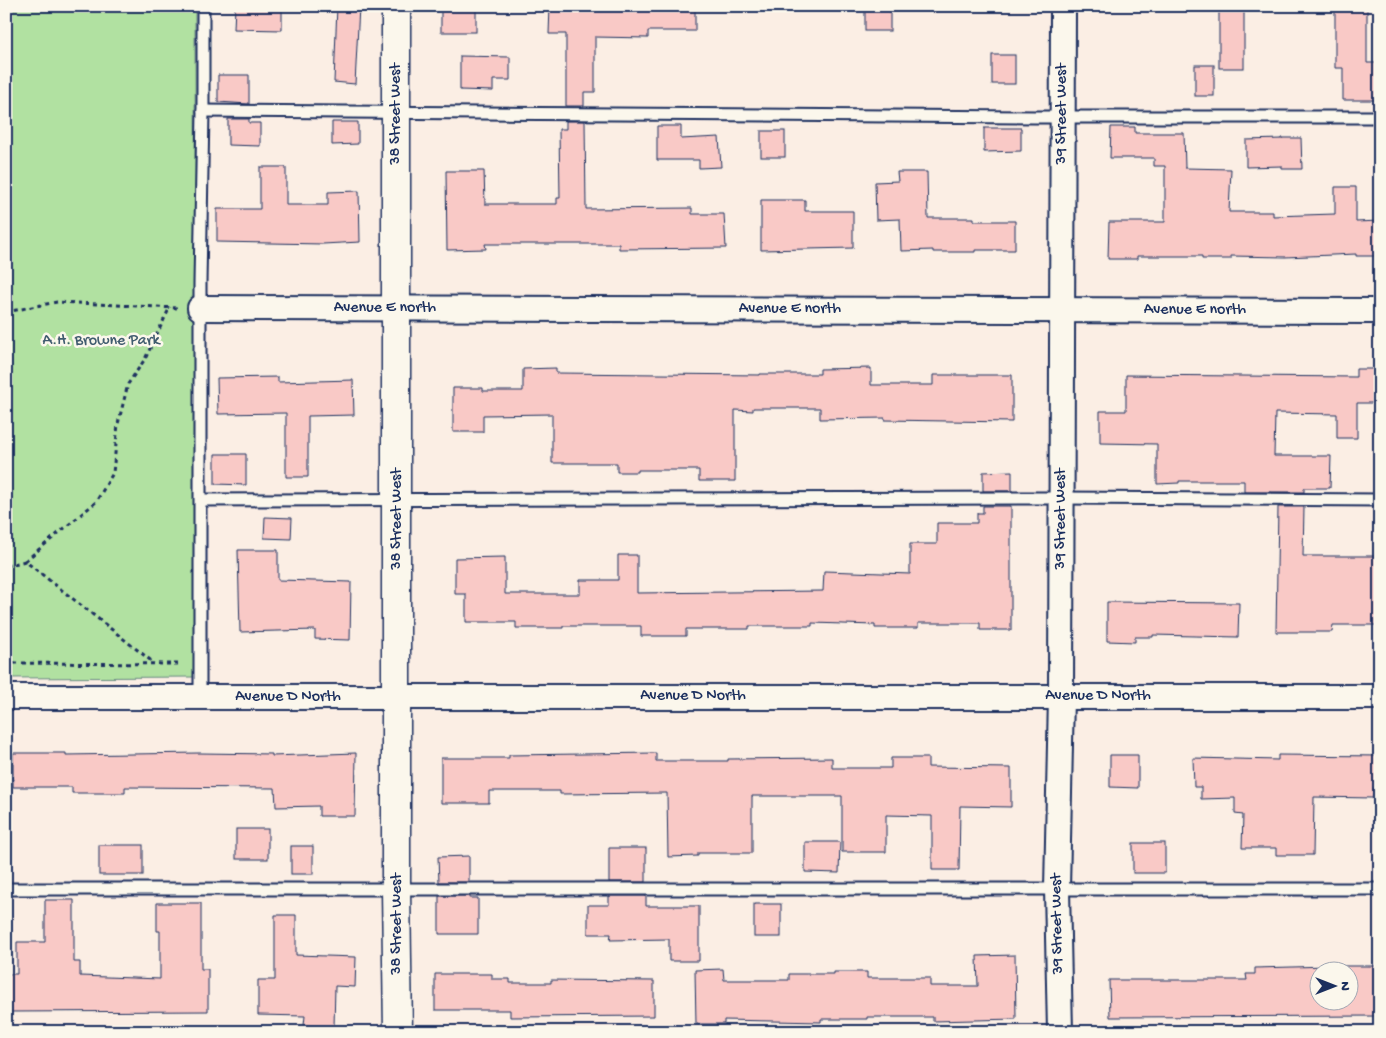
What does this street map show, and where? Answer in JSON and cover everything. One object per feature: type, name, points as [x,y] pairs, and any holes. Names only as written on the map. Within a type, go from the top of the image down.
[{"type":"street","name":"38 Street West","points":[[396,6],[396,889],[398,1032]]},
{"type":"street","name":"39 Street West","points":[[1060,1032],[1057,889],[1061,696],[1062,6]]},
{"type":"street","name":"Avenue E north","points":[[200,308],[1380,311]]},
{"type":"street","name":"Avenue D North","points":[[6,698],[1380,697]]},
{"type":"lane","points":[[200,697],[200,308],[203,6]]},
{"type":"lane","points":[[203,112],[1380,117]]},
{"type":"lane","points":[[201,500],[1061,498],[1380,500]]},
{"type":"lane","points":[[6,889],[1380,889]]},
{"type":"path","points":[[6,312],[57,302],[200,308]]},
{"type":"path","points":[[6,566],[25,561],[96,502],[113,473],[118,424],[128,384],[145,359],[170,308]]},
{"type":"path","points":[[25,561],[154,663]]},
{"type":"path","points":[[6,663],[199,664]]},
{"type":"green space","name":"A.H. Browne Park","points":[[6,6],[195,6],[196,677],[6,678]]},
{"type":"building","points":[[235,6],[282,6],[282,30],[234,29]]},
{"type":"building","points":[[337,6],[359,6],[355,84],[334,82]]},
{"type":"building","points":[[441,6],[476,6],[476,32],[441,32]]},
{"type":"building","points":[[550,6],[695,6],[695,31],[648,31],[648,38],[595,37],[595,92],[584,92],[584,106],[566,106],[566,34],[549,34]]},
{"type":"building","points":[[1219,6],[1244,6],[1244,68],[1219,68]]},
{"type":"building","points":[[1335,6],[1367,6],[1367,63],[1378,63],[1378,100],[1343,100],[1343,68],[1335,68]]},
{"type":"building","points":[[865,10],[890,10],[890,31],[865,31]]},
{"type":"building","points":[[992,55],[1015,55],[1015,84],[992,84]]},
{"type":"building","points":[[460,56],[510,57],[510,80],[493,80],[493,91],[460,90]]},
{"type":"building","points":[[1195,65],[1214,65],[1214,96],[1195,96]]},
{"type":"building","points":[[218,75],[249,75],[249,104],[218,102]]},
{"type":"building","points":[[228,119],[249,119],[249,123],[260,123],[260,146],[228,145]]},
{"type":"building","points":[[566,121],[585,121],[586,209],[692,208],[692,214],[724,214],[726,248],[619,249],[619,244],[485,244],[486,249],[447,250],[446,171],[484,171],[485,204],[557,204],[557,198],[560,198],[559,129],[566,129]]},
{"type":"building","points":[[332,122],[358,122],[358,144],[332,145]]},
{"type":"building","points":[[657,126],[681,126],[681,139],[719,137],[721,167],[699,168],[699,160],[657,160]]},
{"type":"building","points":[[1111,127],[1135,127],[1135,133],[1184,133],[1185,168],[1231,169],[1229,212],[1273,212],[1273,216],[1335,214],[1335,187],[1356,187],[1356,222],[1380,221],[1380,256],[1356,256],[1356,254],[1285,257],[1231,256],[1231,259],[1202,259],[1202,256],[1137,256],[1137,259],[1108,259],[1109,222],[1165,222],[1165,166],[1154,166],[1154,158],[1110,158]]},
{"type":"building","points":[[984,128],[1021,128],[1021,151],[984,152]]},
{"type":"building","points":[[761,131],[785,131],[785,157],[761,157]]},
{"type":"building","points":[[1301,138],[1302,169],[1282,169],[1282,166],[1246,167],[1246,140]]},
{"type":"building","points":[[260,167],[286,167],[286,205],[328,205],[328,192],[359,191],[360,242],[323,244],[217,242],[217,209],[260,209]]},
{"type":"building","points":[[897,172],[927,172],[928,218],[974,218],[974,221],[1015,221],[1015,250],[975,250],[975,252],[901,251],[900,219],[876,220],[875,182],[898,181]]},
{"type":"building","points":[[761,200],[805,200],[805,211],[853,211],[853,248],[761,250]]},
{"type":"building","points":[[556,368],[556,373],[760,375],[820,374],[820,369],[871,368],[871,385],[933,385],[933,375],[1012,375],[1012,422],[885,420],[885,418],[820,419],[820,408],[753,408],[753,411],[735,410],[735,481],[699,481],[699,470],[617,472],[617,463],[552,463],[552,414],[483,415],[483,432],[453,432],[453,388],[483,388],[483,391],[523,391],[523,369]]},
{"type":"building","points":[[1356,369],[1380,369],[1380,403],[1357,403],[1357,438],[1337,438],[1337,414],[1275,413],[1274,456],[1331,456],[1330,488],[1304,488],[1304,492],[1244,492],[1244,481],[1179,481],[1179,483],[1157,484],[1157,444],[1100,443],[1100,411],[1126,411],[1126,375],[1356,377]]},
{"type":"building","points":[[278,377],[278,382],[353,380],[354,415],[308,416],[308,477],[286,477],[286,413],[218,414],[217,378]]},
{"type":"building","points":[[215,454],[246,454],[246,485],[215,484]]},
{"type":"building","points":[[1012,471],[1012,491],[983,491],[983,472]]},
{"type":"building","points":[[983,506],[1011,506],[1011,630],[980,630],[980,623],[918,623],[918,628],[875,628],[875,625],[812,623],[812,626],[749,626],[749,629],[686,629],[686,636],[641,636],[641,626],[516,628],[516,622],[466,622],[466,594],[455,594],[455,558],[505,557],[505,594],[580,594],[580,580],[618,580],[618,555],[637,555],[637,593],[823,591],[824,571],[910,574],[910,544],[937,544],[937,523],[977,523],[977,513],[983,513]]},
{"type":"building","points":[[1278,507],[1304,507],[1303,556],[1380,556],[1380,625],[1333,625],[1332,632],[1276,632]]},
{"type":"building","points":[[265,517],[292,518],[291,539],[264,538]]},
{"type":"building","points":[[238,550],[278,550],[278,580],[351,582],[350,640],[315,639],[315,630],[240,632]]},
{"type":"building","points":[[1107,602],[1239,603],[1238,637],[1153,635],[1153,637],[1135,637],[1135,642],[1107,641]]},
{"type":"building","points":[[13,753],[66,753],[66,755],[199,753],[272,754],[272,756],[356,753],[355,816],[319,816],[319,806],[276,807],[275,788],[125,787],[125,793],[72,793],[72,787],[13,787]]},
{"type":"building","points":[[656,753],[656,761],[832,758],[832,768],[891,768],[891,758],[928,758],[928,767],[1011,768],[1011,807],[960,806],[959,870],[932,870],[932,816],[886,815],[886,852],[842,852],[842,796],[752,796],[752,853],[698,853],[698,856],[668,857],[667,793],[560,794],[560,791],[489,791],[489,803],[441,803],[441,758],[509,758],[509,755]]},
{"type":"building","points":[[1110,755],[1138,755],[1138,788],[1110,787]]},
{"type":"building","points":[[1278,755],[1380,756],[1380,787],[1374,787],[1373,798],[1314,797],[1313,855],[1276,855],[1276,848],[1242,848],[1243,815],[1235,814],[1235,798],[1201,799],[1201,787],[1194,787],[1193,758],[1278,760]]},
{"type":"building","points":[[236,829],[268,829],[268,859],[236,859]]},
{"type":"building","points":[[805,842],[840,842],[839,873],[805,872]]},
{"type":"building","points":[[1133,843],[1165,843],[1165,873],[1133,873]]},
{"type":"building","points":[[99,845],[143,845],[143,875],[99,875]]},
{"type":"building","points":[[291,846],[313,846],[313,874],[291,874]]},
{"type":"building","points":[[609,848],[646,848],[646,882],[609,882]]},
{"type":"building","points":[[469,856],[469,882],[439,882],[438,857]]},
{"type":"building","points":[[439,896],[470,896],[470,898],[478,898],[478,934],[439,934]]},
{"type":"building","points":[[609,896],[646,896],[646,906],[699,906],[699,961],[669,961],[669,939],[610,940],[611,934],[588,934],[588,905],[609,905]]},
{"type":"building","points":[[45,900],[74,900],[74,962],[80,962],[80,976],[160,979],[160,931],[157,931],[157,903],[201,903],[201,969],[208,969],[208,1011],[6,1012],[6,974],[17,974],[17,942],[45,942]]},
{"type":"building","points":[[754,904],[781,904],[781,937],[754,937]]},
{"type":"building","points":[[275,915],[296,915],[296,955],[356,957],[355,987],[335,986],[334,1027],[304,1025],[305,1016],[258,1015],[258,980],[275,980]]},
{"type":"building","points":[[1015,955],[1016,1019],[933,1021],[933,1017],[867,1017],[867,1019],[821,1019],[821,1022],[724,1020],[724,1024],[696,1024],[695,970],[723,969],[724,980],[789,980],[789,974],[867,972],[867,978],[930,978],[930,986],[978,986],[977,956]]},
{"type":"building","points":[[1358,966],[1380,966],[1380,1016],[1110,1017],[1109,980],[1247,980],[1246,974],[1255,974],[1255,968],[1308,967],[1308,1010],[1358,1010]]},
{"type":"building","points":[[435,974],[492,974],[492,979],[510,979],[510,983],[551,983],[551,980],[654,981],[654,1016],[510,1017],[510,1010],[435,1010]]}]
